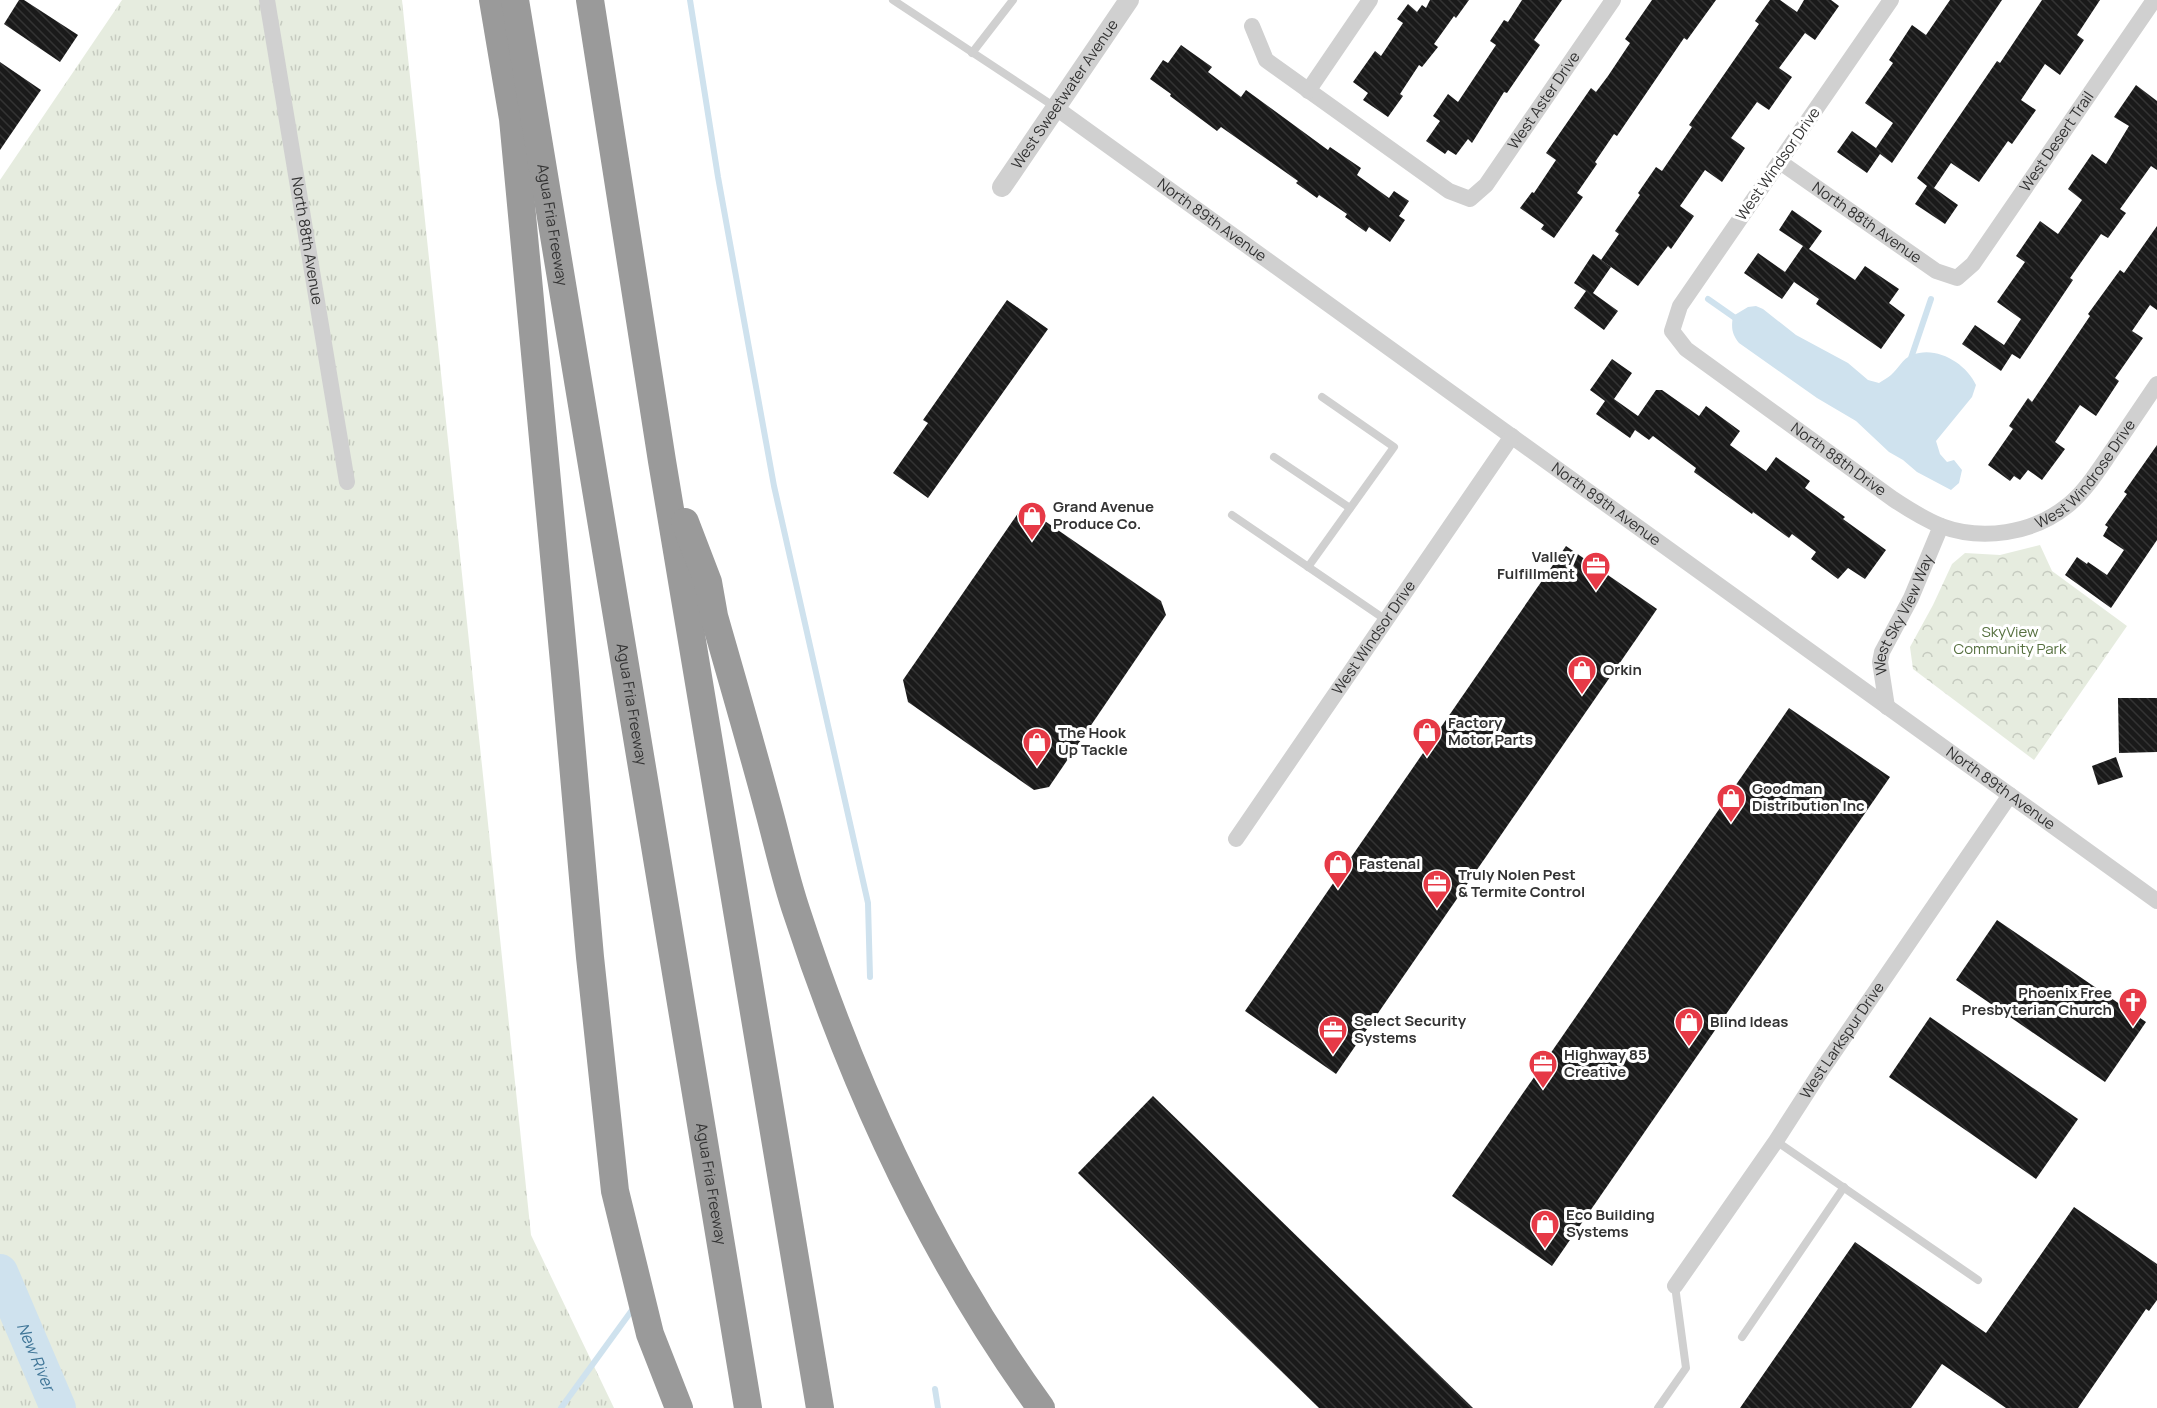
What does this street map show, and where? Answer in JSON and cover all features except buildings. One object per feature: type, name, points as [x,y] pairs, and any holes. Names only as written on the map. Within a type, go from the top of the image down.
[{"type":"highway","points":[[493,0],[514,130],[590,957],[615,1191],[650,1334],[679,1408]]},
{"type":"highway","name":"Agua Fria Freeway","points":[[515,0],[748,1408]]},
{"type":"highway","points":[[590,0],[662,461],[820,1408]]},
{"type":"highway","points":[[662,461],[708,582],[714,616],[796,910],[862,1090],[902,1173],[963,1289],[999,1349],[1041,1408]]},
{"type":"street","name":"North 88th Avenue","points":[[267,0],[347,482]]},
{"type":"street","name":"West Sweetwater Avenue","points":[[1002,187],[1129,0]]},
{"type":"street","points":[[1252,26],[1266,60],[1308,91],[1370,0]]},
{"type":"street","name":"West Aster Drive","points":[[1308,91],[1449,191],[1470,199],[1486,185],[1613,0]]},
{"type":"street","name":"West Windsor Drive","points":[[1672,331],[1680,306],[1891,0]]},
{"type":"street","name":"West Desert Trail","points":[[1957,278],[1973,264],[2154,0]]},
{"type":"street","name":"North 89th Avenue","points":[[1056,108],[2157,901]]},
{"type":"street","name":"North 88th Avenue","points":[[1780,162],[1936,271],[1957,278]]},
{"type":"street","name":"North 88th Drive","points":[[1672,331],[1686,349],[1913,512],[1941,525],[1965,532],[1986,534],[2028,527]]},
{"type":"street","name":"West Windrose Drive","points":[[2028,527],[2047,519],[2067,506],[2084,489],[2157,384]]},
{"type":"street","name":"West Windsor Drive","points":[[1236,839],[1512,436]]},
{"type":"street","name":"West Sky View Way","points":[[1887,707],[1880,662],[1882,652],[1911,598],[1941,525]]},
{"type":"street","name":"West Larkspur Drive","points":[[1675,1286],[2010,795]]},
{"type":"lane","points":[[893,0],[1056,108]]},
{"type":"lane","points":[[972,53],[1013,0]]},
{"type":"lane","points":[[1308,567],[1394,447],[1322,397]]},
{"type":"lane","points":[[1274,457],[1350,508]]},
{"type":"lane","points":[[1232,515],[1386,620]]},
{"type":"lane","points":[[1776,1141],[1978,1280]]},
{"type":"lane","points":[[1742,1337],[1844,1187]]},
{"type":"lane","points":[[1658,1408],[1686,1368],[1675,1286]]},
{"type":"green space","points":[[122,0],[402,0],[531,1235],[614,1408],[0,1408],[0,180]]},
{"type":"green space","name":"SkyView Community Park","points":[[2040,545],[2052,571],[2127,626],[2034,760],[1913,669],[1910,647],[1952,564],[1965,553],[2000,555]]},
{"type":"water","points":[[1756,306],[1796,335],[1848,363],[1868,380],[1879,383],[1891,375],[1906,359],[1921,353],[1940,354],[1958,363],[1976,385],[1972,397],[1936,441],[1940,454],[1947,462],[1954,460],[1962,470],[1959,483],[1951,490],[1917,472],[1889,452],[1856,421],[1817,398],[1739,343],[1733,331],[1733,316],[1748,307]]},
{"type":"waterway","points":[[690,0],[718,177],[774,486],[868,903],[870,977]]},
{"type":"waterway","points":[[1708,299],[1738,320]]},
{"type":"waterway","points":[[1910,361],[1931,299]]},
{"type":"waterway","name":"New River","points":[[0,1272],[58,1408]]},
{"type":"waterway","points":[[561,1408],[635,1306]]},
{"type":"waterway","points":[[935,1389],[938,1408]]},
{"type":"place","name":"Grand Avenue Produce Co.","points":[[1032,542]]},
{"type":"place","name":"Valley Fulfillment","points":[[1596,592]]},
{"type":"place","name":"Orkin","points":[[1582,696]]},
{"type":"place","name":"Factory Motor Parts","points":[[1427,758]]},
{"type":"place","name":"The Hook Up Tackle","points":[[1037,768]]},
{"type":"place","name":"Goodman Distribution Inc","points":[[1731,824]]},
{"type":"place","name":"Fastenal","points":[[1338,890]]},
{"type":"place","name":"Truly Nolen Pest & Termite Control","points":[[1437,910]]},
{"type":"place","name":"Phoenix Free Presbyterian Church","points":[[2133,1028]]},
{"type":"place","name":"Blind Ideas","points":[[1689,1048]]},
{"type":"place","name":"Select Security Systems","points":[[1333,1056]]},
{"type":"place","name":"Highway 85 Creative","points":[[1543,1090]]},
{"type":"place","name":"Eco Building Systems","points":[[1545,1250]]}]
